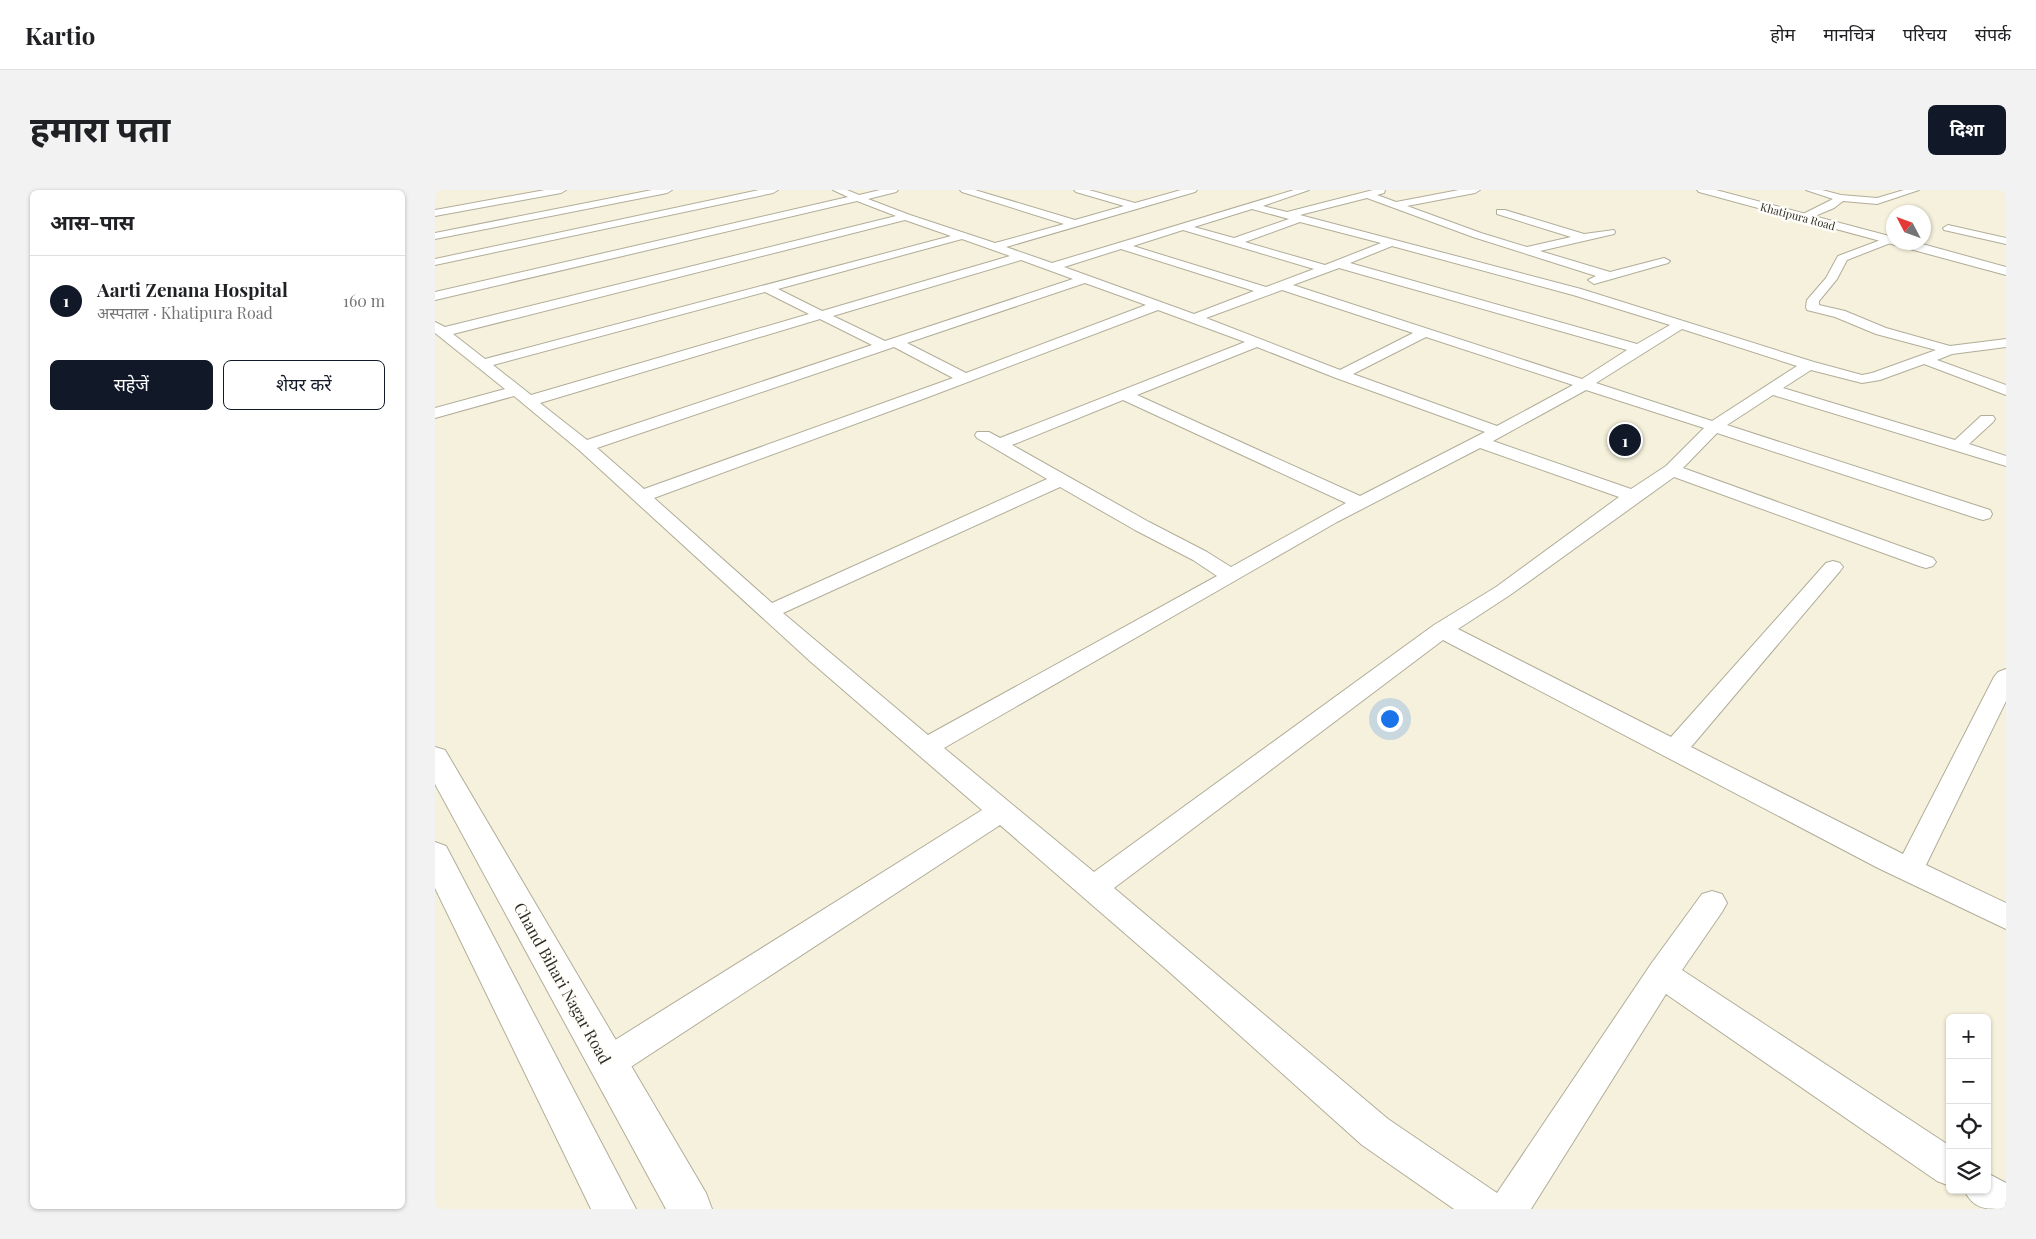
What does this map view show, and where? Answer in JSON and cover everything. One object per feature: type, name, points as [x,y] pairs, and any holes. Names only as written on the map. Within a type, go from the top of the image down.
[{"type":"street","points":[[435,213],[561,190]]},
{"type":"street","points":[[435,236],[667,190]]},
{"type":"street","points":[[435,262],[773,190]]},
{"type":"street","points":[[839,190],[907,217],[1021,256],[1499,432]]},
{"type":"street","points":[[435,296],[893,190]]},
{"type":"street","points":[[965,190],[1073,223]]},
{"type":"street","points":[[1079,190],[1134,206]]},
{"type":"street","points":[[994,247],[1193,190]]},
{"type":"street","points":[[1051,267],[1304,190]]},
{"type":"street","points":[[1287,215],[1329,199],[1386,190]]},
{"type":"street","points":[[1395,206],[1475,190]]},
{"type":"street","points":[[1811,190],[1841,198],[1877,201],[1915,190]]},
{"type":"street","name":"Khatipura Road","points":[[1711,191],[1803,218],[1886,239]]},
{"type":"street","points":[[479,194],[493,203]]},
{"type":"street","points":[[1366,194],[1460,229],[1610,276]]},
{"type":"street","points":[[1803,218],[1830,206],[1841,198]]},
{"type":"street","points":[[601,203],[630,220],[647,227]]},
{"type":"street","points":[[1253,206],[1564,289],[1809,365],[1861,379],[1875,377],[1925,360],[1934,354],[1950,350],[2006,343]]},
{"type":"street","points":[[1501,212],[1584,237]]},
{"type":"street","points":[[439,329],[690,271],[907,217]]},
{"type":"street","points":[[1234,242],[1300,218]]},
{"type":"street","points":[[1184,227],[1234,242],[1638,349]]},
{"type":"street","points":[[1948,228],[2006,242]]},
{"type":"street","points":[[1441,234],[1460,229]]},
{"type":"street","points":[[1526,251],[1610,232]]},
{"type":"street","points":[[660,234],[690,248]]},
{"type":"street","points":[[482,364],[962,236]]},
{"type":"street","points":[[1192,319],[1394,244],[1423,239]]},
{"type":"street","points":[[1886,244],[1842,258],[1831,279],[1813,300],[1812,307],[1840,314],[1881,331],[1950,350]]},
{"type":"street","points":[[1123,246],[1425,332],[1582,385],[1715,426],[1983,514]]},
{"type":"street","name":"Khatipura Road","points":[[1928,250],[2006,271]]},
{"type":"street","points":[[770,251],[787,259]]},
{"type":"street","points":[[706,256],[723,263]]},
{"type":"street","points":[[435,413],[523,396],[821,315],[1021,256]]},
{"type":"street","points":[[1564,289],[1664,260]]},
{"type":"street","points":[[805,266],[822,274]]},
{"type":"street","points":[[690,271],[707,279]]},
{"type":"street","points":[[585,446],[1084,279]]},
{"type":"street","points":[[723,287],[739,296]]},
{"type":"street","points":[[766,288],[821,315],[965,378]]},
{"type":"street","points":[[640,497],[1156,306]]},
{"type":"street","points":[[926,747],[1359,502],[1499,432],[1582,385],[1680,325]]},
{"type":"street","points":[[439,329],[585,446],[769,612],[1093,888],[1375,1132],[1487,1209]]},
{"type":"street","points":[[1341,375],[1425,332]]},
{"type":"street","points":[[1231,576],[1199,556],[1142,526],[991,440],[1124,395],[1257,342]]},
{"type":"street","points":[[1925,360],[2006,390]]},
{"type":"street","points":[[1093,888],[1442,630],[1503,592],[1633,496],[1672,470],[1715,426],[1809,365]]},
{"type":"street","points":[[1770,389],[2006,461]]},
{"type":"street","points":[[1124,395],[1359,502]]},
{"type":"street","points":[[1958,446],[1987,419]]},
{"type":"street","points":[[1479,442],[1633,496]]},
{"type":"street","points":[[1672,470],[1926,562]]},
{"type":"street","points":[[769,612],[1060,480]]},
{"type":"street","points":[[1674,750],[1833,567]]},
{"type":"street","points":[[1442,630],[1909,870],[2006,917]]},
{"type":"street","points":[[1909,870],[2006,677]]},
{"type":"street","name":"Chand Bihari Nagar Road","points":[[435,757],[690,1209]]},
{"type":"street","points":[[608,1063],[1001,811]]},
{"type":"street","points":[[435,855],[614,1209]]},
{"type":"street","points":[[1509,1209],[1662,974],[1712,903]]},
{"type":"street","points":[[1662,974],[1946,1165]]},
{"type":"street","points":[[1989,1194],[2006,1206]]},
{"type":"place","name":"Aarti Zenana Hospital","points":[[1625,440]]}]
